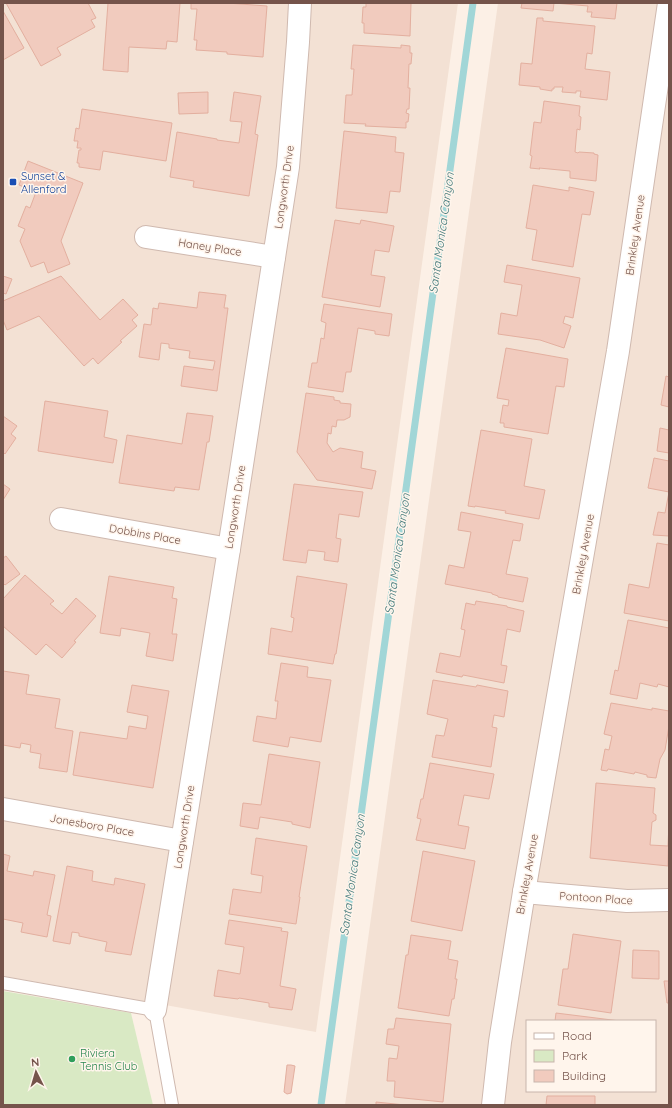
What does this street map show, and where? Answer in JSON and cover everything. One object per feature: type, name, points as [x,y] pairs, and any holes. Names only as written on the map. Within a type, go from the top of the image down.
[{"type":"street","name":"Longworth Drive","points":[[155,1010],[229,549],[288,167],[300,3]]},
{"type":"street","name":"Brinkley Avenue","points":[[493,1105],[500,1042],[524,892],[619,344],[668,12]]},
{"type":"street","name":"Haney Place","points":[[146,237],[274,257]]},
{"type":"street","name":"Dobbins Place","points":[[61,519],[229,549]]},
{"type":"street","name":"Jonesboro Place","points":[[3,808],[182,841]]},
{"type":"street","name":"Pontoon Place","points":[[524,892],[627,901],[669,900]]},
{"type":"lane","points":[[3,983],[155,1010],[172,1105]]},
{"type":"shaded area","points":[[3,3],[458,3],[316,1032],[3,976]]},
{"type":"shaded area","points":[[498,3],[669,3],[669,1105],[345,1105]]},
{"type":"green space","name":"Riviera Tennis Club","points":[[3,991],[131,1013],[153,1105],[3,1105]]},
{"type":"building","points":[[6,3],[88,3],[96,18],[91,20],[95,27],[57,48],[61,55],[41,66]]},
{"type":"building","points":[[108,3],[180,3],[177,42],[167,41],[166,49],[129,47],[128,72],[103,70]]},
{"type":"building","points":[[191,3],[227,3],[267,6],[263,57],[227,54],[227,52],[196,50],[197,40],[194,40],[197,9],[191,9]]},
{"type":"building","points":[[366,3],[411,3],[410,36],[364,33],[364,23],[362,23],[363,7],[366,7]]},
{"type":"building","points":[[522,3],[554,3],[553,11],[521,8]]},
{"type":"building","points":[[554,3],[617,3],[615,19],[591,17],[592,12],[587,12],[588,6]]},
{"type":"building","points":[[3,11],[24,48],[3,60]]},
{"type":"building","points":[[537,18],[543,18],[543,21],[595,26],[592,54],[587,53],[585,69],[610,72],[607,100],[580,97],[581,91],[576,91],[576,93],[562,92],[563,87],[554,87],[552,91],[540,89],[540,87],[519,85],[521,63],[532,64]]},
{"type":"building","points":[[353,45],[401,48],[401,45],[410,46],[410,53],[412,53],[411,64],[409,64],[409,109],[407,109],[406,113],[409,114],[408,122],[406,122],[406,128],[365,126],[366,124],[344,123],[346,95],[352,95],[354,69],[351,69]]},
{"type":"building","points":[[208,92],[208,113],[179,114],[178,93]]},
{"type":"building","points":[[234,92],[261,96],[255,134],[258,135],[249,196],[193,187],[194,181],[170,177],[177,132],[239,143],[242,122],[230,121]]},
{"type":"building","points":[[544,101],[580,106],[580,130],[577,129],[575,152],[594,153],[598,155],[596,181],[570,178],[570,171],[530,168],[534,122],[541,123]]},
{"type":"building","points":[[82,109],[172,123],[166,161],[103,151],[100,170],[79,167],[79,163],[77,163],[79,150],[81,150],[81,148],[77,148],[78,141],[74,141],[76,128],[79,129]]},
{"type":"building","points":[[344,131],[396,137],[395,152],[404,153],[400,192],[390,191],[387,213],[336,208]]},
{"type":"building","points":[[28,161],[83,183],[61,241],[70,264],[48,273],[44,262],[31,267],[20,241],[25,229],[18,226],[26,206],[30,208],[36,192],[19,185]]},
{"type":"building","points":[[533,185],[569,191],[569,187],[594,192],[590,215],[582,214],[573,267],[532,260],[537,230],[526,228]]},
{"type":"building","points":[[335,220],[360,224],[361,220],[394,226],[389,252],[375,250],[371,275],[385,277],[380,307],[322,297]]},
{"type":"building","points":[[507,265],[580,278],[573,318],[565,316],[563,323],[571,326],[564,348],[540,340],[498,334],[501,313],[517,316],[522,285],[504,282]]},
{"type":"building","points":[[3,276],[12,279],[6,294],[3,293]]},
{"type":"building","points":[[61,276],[100,320],[123,299],[138,315],[132,320],[137,326],[98,364],[93,358],[84,366],[39,316],[7,330],[3,320],[3,301]]},
{"type":"building","points":[[199,292],[226,295],[224,308],[228,308],[217,391],[181,386],[184,366],[213,370],[215,361],[189,358],[190,351],[169,348],[169,344],[161,343],[159,360],[139,357],[144,324],[151,325],[153,308],[158,309],[159,303],[197,308]]},
{"type":"building","points":[[324,304],[392,314],[389,336],[375,334],[375,331],[358,328],[351,372],[346,372],[343,392],[308,387],[312,363],[317,363],[321,338],[324,339],[326,323],[321,321]]},
{"type":"building","points":[[506,348],[568,359],[564,387],[556,386],[548,434],[504,427],[504,423],[500,423],[503,405],[508,406],[509,400],[497,398]]},
{"type":"building","points":[[666,376],[669,377],[669,407],[661,405]]},
{"type":"building","points":[[306,393],[334,397],[334,400],[340,401],[340,403],[351,404],[350,417],[344,420],[337,420],[336,427],[332,426],[331,434],[328,433],[327,443],[333,452],[340,448],[363,452],[361,468],[376,471],[372,489],[317,480],[297,452]]},
{"type":"building","points":[[45,401],[108,411],[104,437],[117,440],[113,463],[38,451]]},
{"type":"building","points":[[187,413],[213,416],[199,490],[175,487],[174,491],[119,483],[127,435],[182,444]]},
{"type":"building","points":[[3,416],[17,426],[11,434],[16,438],[5,454],[3,452]]},
{"type":"building","points":[[660,428],[669,430],[669,453],[657,451]]},
{"type":"building","points":[[481,430],[532,439],[524,486],[545,490],[539,519],[505,513],[506,511],[468,506]]},
{"type":"building","points":[[654,458],[669,461],[669,492],[648,488]]},
{"type":"building","points":[[3,484],[10,489],[3,500]]},
{"type":"building","points":[[294,484],[363,492],[359,517],[339,514],[336,538],[341,539],[338,562],[324,560],[325,552],[308,550],[306,563],[283,560]]},
{"type":"building","points":[[669,492],[669,536],[653,535],[658,512],[665,513]]},
{"type":"building","points":[[461,512],[523,524],[520,541],[513,540],[506,574],[528,578],[523,602],[498,597],[492,593],[445,584],[449,565],[464,568],[471,532],[458,530]]},
{"type":"building","points":[[657,543],[669,545],[669,621],[624,613],[629,584],[649,588]]},
{"type":"building","points":[[6,556],[20,574],[5,585],[3,583],[3,558]]},
{"type":"building","points":[[25,575],[54,601],[50,604],[62,614],[76,598],[96,616],[74,641],[76,642],[62,658],[46,644],[36,655],[3,626],[3,599]]},
{"type":"building","points":[[109,576],[174,587],[172,598],[177,599],[172,634],[177,634],[173,661],[146,656],[150,633],[121,628],[120,636],[100,633]]},
{"type":"building","points":[[297,576],[347,584],[336,654],[333,664],[268,654],[271,628],[292,632],[294,618],[291,617]]},
{"type":"building","points":[[476,601],[507,606],[524,611],[520,632],[507,629],[501,665],[507,666],[504,683],[463,675],[462,677],[436,672],[440,653],[460,657],[465,630],[461,629],[466,603],[475,605]]},
{"type":"building","points":[[628,620],[669,628],[669,687],[658,684],[657,687],[640,683],[637,699],[610,694],[615,670],[618,671]]},
{"type":"building","points":[[281,663],[308,667],[307,677],[331,680],[321,742],[290,737],[288,747],[253,741],[257,716],[276,719],[278,701],[275,701]]},
{"type":"building","points":[[3,671],[29,675],[26,694],[60,699],[55,728],[73,731],[67,772],[39,768],[41,754],[30,752],[31,745],[21,743],[20,748],[3,745]]},
{"type":"building","points":[[433,680],[476,687],[477,685],[508,691],[504,717],[494,715],[492,727],[497,728],[491,767],[432,757],[436,735],[444,736],[448,719],[427,714]]},
{"type":"building","points":[[132,685],[169,691],[153,788],[73,775],[80,732],[127,739],[129,726],[146,729],[148,716],[127,712]]},
{"type":"building","points":[[611,703],[652,710],[652,708],[669,711],[669,726],[665,750],[660,759],[656,778],[647,777],[647,775],[635,772],[634,774],[608,769],[607,771],[601,770],[605,749],[609,750],[612,736],[604,734]]},
{"type":"building","points":[[269,754],[320,762],[310,828],[292,824],[292,822],[260,817],[258,829],[240,826],[243,803],[261,805]]},
{"type":"building","points":[[430,763],[494,774],[489,799],[464,795],[458,825],[469,827],[465,849],[416,840],[421,819],[417,818],[421,799],[423,799]]},
{"type":"building","points":[[596,783],[655,788],[653,813],[656,815],[656,820],[652,822],[650,845],[668,846],[669,823],[668,866],[590,858]]},
{"type":"building","points":[[256,838],[307,846],[296,924],[229,914],[233,889],[261,893],[263,876],[251,874]]},
{"type":"building","points":[[423,851],[475,861],[462,931],[411,921]]},
{"type":"building","points":[[3,854],[10,856],[7,871],[33,876],[34,871],[55,875],[47,915],[51,916],[47,937],[21,932],[23,923],[3,919]]},
{"type":"building","points":[[67,866],[93,871],[92,881],[114,885],[115,878],[145,884],[131,955],[105,951],[107,942],[79,936],[79,933],[72,932],[70,944],[53,941]]},
{"type":"building","points":[[229,920],[282,928],[281,931],[288,932],[280,986],[296,989],[292,1010],[269,1007],[269,1003],[214,996],[218,970],[240,974],[244,947],[225,944]]},
{"type":"building","points":[[573,934],[621,941],[611,1013],[558,1005],[563,969],[568,969]]},
{"type":"building","points":[[411,935],[451,941],[448,959],[458,961],[454,999],[452,999],[449,1016],[398,1008],[406,955],[408,955]]},
{"type":"building","points":[[633,950],[659,951],[659,979],[632,978]]},
{"type":"building","points":[[664,981],[669,981],[669,1003],[667,1003]]},
{"type":"building","points":[[556,1013],[612,1020],[555,1020]]},
{"type":"building","points":[[396,1018],[451,1024],[443,1102],[394,1097],[395,1081],[387,1081],[389,1058],[397,1059],[399,1046],[386,1044],[388,1029],[394,1029]]},
{"type":"building","points":[[287,1065],[295,1066],[291,1093],[287,1094],[284,1092]]},
{"type":"building","points":[[547,1096],[595,1096],[595,1105],[546,1105]]},
{"type":"building","points":[[376,1102],[405,1105],[376,1105]]},
{"type":"waterway","name":"Santa Monica Canyon","points":[[321,1105],[473,3]]},
{"type":"place","name":"Sunset & Allenford","points":[[13,182]]},
{"type":"place","name":"Riviera Tennis Club","points":[[72,1059]]}]
